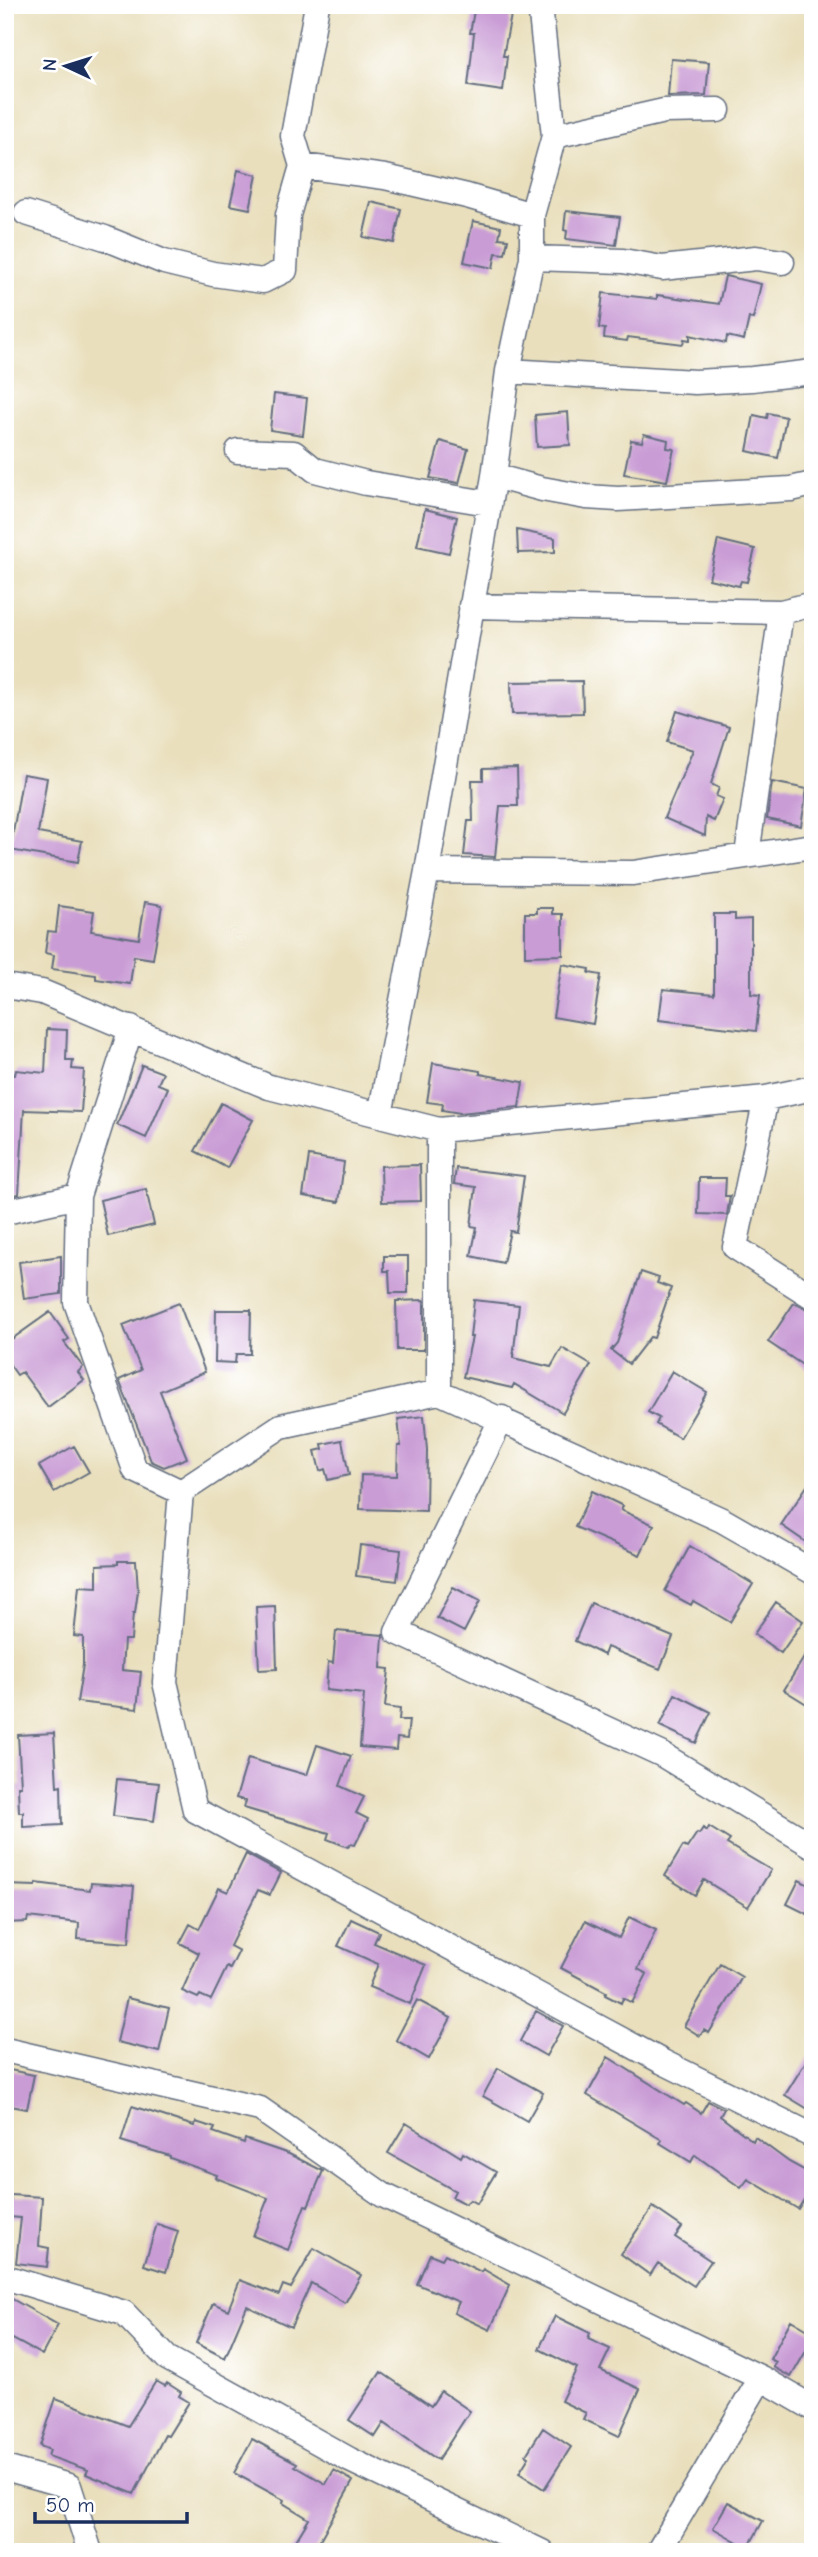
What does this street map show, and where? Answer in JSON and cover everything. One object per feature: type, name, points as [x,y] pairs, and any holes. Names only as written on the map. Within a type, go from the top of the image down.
[{"type":"street","points":[[26,212],[105,238],[164,262],[213,274],[262,281],[285,270],[288,215],[302,166],[293,136],[317,5]]},
{"type":"street","points":[[380,1115],[427,871],[494,476],[508,371],[532,258],[532,215],[554,136],[540,5]]},
{"type":"street","points":[[554,136],[664,111],[718,110]]},
{"type":"street","points":[[302,166],[385,177],[467,196],[532,215]]},
{"type":"street","points":[[532,258],[624,261],[662,268],[756,258],[782,262]]},
{"type":"street","points":[[508,371],[695,382],[813,372]]},
{"type":"street","points":[[238,451],[294,453],[316,470],[366,484],[488,503]]},
{"type":"street","points":[[494,476],[542,489],[586,497],[618,499],[790,489],[813,484]]},
{"type":"street","points":[[471,606],[781,612],[813,604]]},
{"type":"street","points":[[747,855],[781,612]]},
{"type":"street","points":[[427,871],[634,873],[813,846]]},
{"type":"street","points":[[5,986],[42,992],[269,1087],[439,1130],[766,1098],[813,1088]]},
{"type":"street","points":[[131,1028],[78,1195],[76,1302],[135,1470],[181,1492]]},
{"type":"street","points":[[766,1098],[735,1247],[813,1297]]},
{"type":"street","points":[[439,1130],[439,1392]]},
{"type":"street","points":[[5,1212],[78,1195]]},
{"type":"street","points":[[181,1492],[281,1426],[439,1392],[502,1418],[722,1520],[813,1572]]},
{"type":"street","points":[[502,1418],[397,1632],[661,1754],[813,1846]]},
{"type":"street","points":[[181,1492],[165,1682],[195,1810],[663,2062],[813,2136]]},
{"type":"street","points":[[5,2050],[260,2109],[383,2195],[761,2378],[813,2408]]},
{"type":"street","points":[[5,2277],[124,2313],[167,2358],[349,2460],[542,2552]]},
{"type":"street","points":[[658,2552],[761,2378]]},
{"type":"street","points":[[5,2468],[69,2486],[90,2552]]},
{"type":"building","points":[[475,5],[513,5],[503,56],[507,56],[503,91],[468,86],[474,33],[470,33]]},
{"type":"building","points":[[671,59],[709,62],[706,95],[668,96]]},
{"type":"building","points":[[238,170],[257,175],[250,209],[230,205]]},
{"type":"building","points":[[371,202],[401,209],[394,243],[363,237]]},
{"type":"building","points":[[566,211],[620,217],[616,245],[566,239]]},
{"type":"building","points":[[473,221],[501,227],[499,238],[508,239],[505,254],[496,253],[493,268],[464,262]]},
{"type":"building","points":[[725,276],[761,284],[753,319],[749,318],[744,340],[727,336],[726,343],[690,335],[690,340],[684,339],[683,344],[628,337],[627,341],[604,338],[605,329],[599,328],[603,293],[657,299],[657,295],[719,304]]},
{"type":"building","points":[[274,394],[307,398],[303,435],[270,430]]},
{"type":"building","points":[[568,412],[570,445],[537,447],[535,415]]},
{"type":"building","points":[[768,413],[786,417],[778,458],[747,451],[754,415],[767,418]]},
{"type":"building","points":[[644,434],[668,440],[667,448],[674,449],[667,481],[624,474],[631,440],[642,442]]},
{"type":"building","points":[[440,441],[468,449],[459,483],[430,478]]},
{"type":"building","points":[[425,509],[457,517],[449,553],[417,546]]},
{"type":"building","points":[[517,530],[555,538],[555,552],[518,553]]},
{"type":"building","points":[[718,540],[755,549],[747,582],[741,581],[739,586],[709,579]]},
{"type":"building","points":[[582,681],[583,713],[512,714],[511,682]]},
{"type":"building","points":[[677,711],[729,727],[711,784],[719,788],[716,796],[723,799],[714,821],[706,817],[705,836],[664,818],[693,750],[667,742]]},
{"type":"building","points":[[517,768],[518,806],[500,806],[495,857],[464,855],[468,821],[473,821],[472,780],[483,780],[483,769]]},
{"type":"building","points":[[23,774],[47,778],[38,833],[82,841],[78,862],[10,850]]},
{"type":"building","points":[[772,782],[807,789],[801,826],[767,819]]},
{"type":"building","points":[[145,902],[162,905],[153,959],[134,956],[130,984],[96,979],[96,975],[52,969],[54,955],[45,953],[48,931],[56,932],[59,906],[94,911],[91,931],[139,939]]},
{"type":"building","points":[[537,908],[553,908],[553,914],[563,914],[563,955],[525,956],[525,913],[537,913]]},
{"type":"building","points":[[714,914],[735,914],[735,920],[751,919],[751,994],[760,995],[756,1031],[659,1020],[663,989],[714,994]]},
{"type":"building","points":[[562,964],[590,969],[589,973],[601,975],[593,1024],[553,1017]]},
{"type":"building","points":[[47,1029],[67,1030],[66,1060],[73,1060],[72,1069],[84,1070],[81,1112],[24,1110],[19,1194],[5,1197],[5,1074],[15,1075],[16,1070],[45,1073]]},
{"type":"building","points":[[433,1063],[523,1082],[519,1107],[460,1113],[442,1110],[443,1104],[427,1102]]},
{"type":"building","points":[[142,1065],[163,1073],[158,1084],[168,1088],[146,1138],[117,1125]]},
{"type":"building","points":[[221,1103],[253,1120],[227,1168],[195,1151]]},
{"type":"building","points":[[309,1156],[344,1162],[339,1202],[303,1196]]},
{"type":"building","points":[[420,1165],[421,1201],[382,1202],[381,1166]]},
{"type":"building","points":[[456,1168],[524,1176],[516,1232],[510,1231],[503,1263],[471,1256],[477,1227],[471,1226],[476,1187],[454,1184]]},
{"type":"building","points":[[699,1178],[726,1178],[725,1196],[730,1196],[727,1215],[698,1214]]},
{"type":"building","points":[[146,1189],[154,1225],[108,1236],[100,1200]]},
{"type":"building","points":[[61,1256],[61,1294],[24,1299],[19,1262]]},
{"type":"building","points":[[384,1256],[408,1256],[408,1293],[390,1293],[389,1271],[384,1271]]},
{"type":"building","points":[[641,1272],[659,1278],[657,1283],[671,1288],[654,1338],[650,1337],[629,1364],[611,1350],[617,1343]]},
{"type":"building","points":[[424,1300],[424,1350],[397,1350],[396,1301]]},
{"type":"building","points":[[474,1300],[519,1305],[513,1358],[551,1367],[562,1348],[591,1365],[563,1413],[514,1384],[512,1388],[463,1377],[472,1337]]},
{"type":"building","points":[[179,1303],[205,1372],[160,1391],[187,1458],[164,1467],[151,1461],[119,1380],[141,1370],[123,1325]]},
{"type":"building","points":[[794,1303],[813,1312],[813,1372],[768,1342]]},
{"type":"building","points":[[216,1310],[251,1310],[250,1354],[236,1354],[235,1363],[215,1362]]},
{"type":"building","points":[[50,1312],[69,1339],[64,1342],[83,1367],[78,1372],[84,1380],[48,1407],[22,1372],[17,1375],[5,1358],[5,1344]]},
{"type":"building","points":[[672,1371],[707,1392],[680,1438],[656,1424],[659,1418],[648,1412]]},
{"type":"building","points":[[424,1416],[427,1450],[426,1511],[360,1509],[361,1475],[397,1476],[398,1446],[401,1446],[398,1419]]},
{"type":"building","points":[[342,1440],[349,1475],[328,1480],[325,1469],[320,1471],[315,1451],[323,1449],[322,1444]]},
{"type":"building","points":[[74,1446],[89,1472],[54,1492],[39,1466]]},
{"type":"building","points":[[813,1477],[813,1547],[781,1525]]},
{"type":"building","points":[[592,1491],[623,1506],[621,1510],[654,1525],[640,1555],[575,1527]]},
{"type":"building","points":[[360,1545],[401,1550],[397,1581],[356,1576]]},
{"type":"building","points":[[690,1546],[753,1584],[730,1622],[693,1601],[691,1605],[665,1591]]},
{"type":"building","points":[[118,1561],[136,1561],[138,1591],[131,1640],[124,1640],[122,1670],[141,1672],[137,1709],[77,1702],[83,1665],[83,1637],[74,1636],[79,1586],[97,1587],[97,1565],[118,1564]]},
{"type":"building","points":[[453,1587],[480,1601],[464,1632],[437,1618]]},
{"type":"building","points":[[776,1602],[803,1621],[781,1653],[754,1634]]},
{"type":"building","points":[[591,1603],[673,1637],[660,1669],[607,1647],[604,1655],[575,1641]]},
{"type":"building","points":[[275,1606],[277,1669],[259,1670],[256,1607]]},
{"type":"building","points":[[336,1631],[383,1635],[381,1668],[389,1669],[385,1707],[400,1709],[399,1720],[409,1720],[407,1739],[397,1738],[396,1750],[360,1747],[364,1694],[326,1690],[328,1662],[333,1663]]},
{"type":"building","points":[[813,1643],[813,1708],[784,1690]]},
{"type":"building","points":[[675,1694],[711,1712],[696,1743],[660,1726]]},
{"type":"building","points":[[54,1733],[57,1786],[61,1785],[62,1825],[23,1827],[23,1812],[19,1812],[18,1786],[21,1786],[18,1735]]},
{"type":"building","points":[[317,1745],[351,1756],[340,1786],[364,1797],[356,1813],[368,1819],[355,1845],[348,1847],[327,1839],[329,1833],[244,1808],[246,1801],[236,1798],[248,1758],[307,1775]]},
{"type":"building","points":[[117,1779],[159,1783],[154,1821],[113,1816]]},
{"type":"building","points":[[709,1827],[730,1840],[727,1844],[771,1870],[748,1907],[704,1880],[695,1895],[665,1876],[683,1846],[687,1848],[697,1833],[703,1828],[707,1831]]},
{"type":"building","points":[[246,1854],[281,1873],[270,1895],[258,1890],[230,1946],[239,1951],[230,1969],[227,1967],[211,2000],[200,1995],[198,1998],[182,1991],[199,1953],[180,1943],[190,1924],[199,1929],[219,1888],[228,1892]]},
{"type":"building","points":[[799,1880],[813,1887],[813,1917],[787,1904]]},
{"type":"building","points":[[36,1883],[90,1890],[91,1883],[134,1886],[129,1943],[78,1939],[79,1923],[28,1917],[27,1922],[5,1923],[5,1885],[36,1886]]},
{"type":"building","points":[[629,1917],[656,1930],[638,1969],[647,1974],[632,2003],[623,1998],[621,2003],[561,1968],[585,1921],[619,1938]]},
{"type":"building","points":[[351,1919],[379,1932],[374,1943],[426,1965],[410,2004],[369,1987],[378,1964],[338,1946]]},
{"type":"building","points":[[720,1964],[742,1977],[709,2033],[704,2030],[700,2036],[684,2026]]},
{"type":"building","points":[[127,1998],[169,2008],[159,2052],[117,2042]]},
{"type":"building","points":[[417,2000],[451,2018],[429,2059],[396,2040]]},
{"type":"building","points":[[536,2011],[563,2026],[546,2056],[520,2041]]},
{"type":"building","points":[[813,2050],[813,2112],[785,2095]]},
{"type":"building","points":[[608,2057],[701,2113],[708,2101],[724,2109],[720,2116],[753,2141],[755,2137],[789,2162],[813,2175],[813,2185],[798,2209],[748,2179],[741,2188],[695,2155],[691,2162],[660,2143],[662,2140],[587,2095]]},
{"type":"building","points":[[498,2068],[543,2093],[527,2121],[483,2096]]},
{"type":"building","points":[[5,2069],[34,2075],[27,2109],[5,2105]]},
{"type":"building","points":[[132,2106],[194,2126],[196,2122],[215,2128],[213,2132],[244,2143],[245,2139],[289,2154],[323,2171],[308,2206],[305,2205],[288,2250],[253,2236],[268,2198],[216,2178],[217,2175],[170,2156],[121,2141]]},
{"type":"building","points":[[406,2123],[461,2157],[463,2153],[496,2172],[477,2204],[470,2200],[465,2204],[452,2197],[455,2191],[388,2153]]},
{"type":"building","points":[[11,2195],[42,2197],[39,2246],[49,2248],[47,2267],[16,2263],[21,2218],[9,2217]]},
{"type":"building","points":[[653,2207],[682,2227],[675,2237],[711,2261],[694,2286],[658,2263],[650,2275],[621,2254]]},
{"type":"building","points":[[157,2224],[178,2231],[166,2272],[144,2265]]},
{"type":"building","points":[[314,2248],[361,2275],[345,2303],[311,2283],[291,2327],[247,2306],[225,2358],[196,2343],[213,2303],[228,2310],[240,2280],[279,2295],[283,2285],[291,2288]]},
{"type":"building","points":[[430,2254],[442,2259],[445,2254],[481,2272],[483,2269],[510,2285],[490,2330],[454,2313],[459,2302],[417,2284]]},
{"type":"building","points":[[5,2295],[58,2325],[42,2355],[5,2335]]},
{"type":"building","points":[[555,2316],[590,2333],[588,2339],[610,2349],[600,2370],[640,2389],[619,2436],[583,2419],[586,2413],[561,2401],[577,2368],[539,2349]]},
{"type":"building","points":[[791,2320],[813,2333],[813,2339],[791,2377],[773,2367],[776,2362],[770,2359]]},
{"type":"building","points":[[381,2372],[431,2406],[441,2391],[470,2411],[438,2460],[384,2423],[375,2437],[349,2420]]},
{"type":"building","points":[[156,2381],[165,2386],[167,2383],[181,2392],[179,2396],[189,2402],[168,2436],[165,2435],[134,2494],[86,2474],[88,2470],[48,2456],[50,2450],[40,2446],[56,2398],[128,2426]]},
{"type":"building","points":[[543,2428],[571,2447],[544,2489],[519,2473],[529,2457],[526,2455]]},
{"type":"building","points":[[252,2439],[297,2463],[295,2466],[326,2484],[334,2470],[353,2481],[313,2552],[289,2552],[309,2519],[283,2503],[284,2500],[234,2473]]},
{"type":"building","points":[[728,2502],[763,2521],[748,2548],[713,2528]]}]
